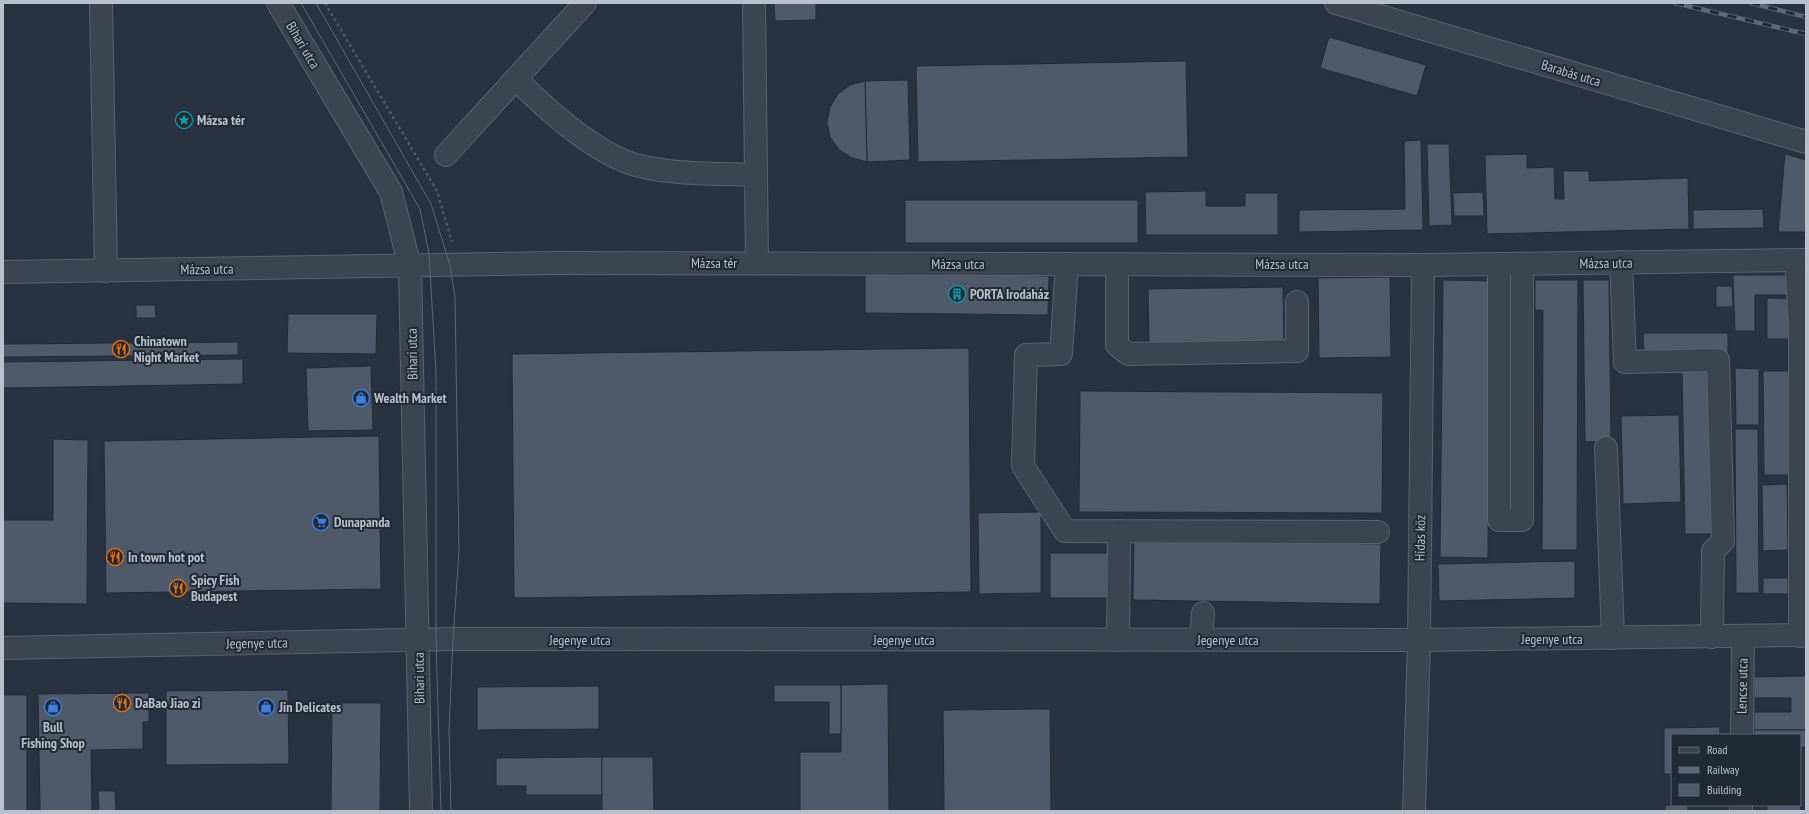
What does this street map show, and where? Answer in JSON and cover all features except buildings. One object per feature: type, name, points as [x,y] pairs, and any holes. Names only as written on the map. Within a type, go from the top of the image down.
[{"type":"street","points":[[101,3],[106,271]]},
{"type":"street","name":"Bihari utca","points":[[278,3],[391,192],[410,266],[421,811]]},
{"type":"street","points":[[446,155],[585,3]]},
{"type":"street","name":"Mázsa tér","points":[[410,266],[558,263],[757,263],[754,3]]},
{"type":"street","name":"Barabás utca","points":[[1336,3],[1806,142]]},
{"type":"street","points":[[516,79],[539,102],[590,142],[613,156],[639,166],[658,169],[756,175]]},
{"type":"street","points":[[1801,260],[1800,326],[1803,636]]},
{"type":"street","name":"Mázsa utca","points":[[757,263],[1423,265],[1801,260]]},
{"type":"street","points":[[1621,262],[1625,362],[1718,360],[1722,541],[1713,551],[1712,638]]},
{"type":"street","points":[[1067,264],[1061,354],[1026,355],[1023,466],[1065,531],[1378,532]]},
{"type":"street","points":[[1117,264],[1117,345],[1128,354],[1297,351],[1297,302]]},
{"type":"street","points":[[1499,264],[1499,520],[1522,520],[1522,264]]},
{"type":"street","name":"Hidas köz","points":[[1414,811],[1419,640],[1423,265]]},
{"type":"street","name":"Mázsa utca","points":[[3,272],[410,266]]},
{"type":"street","points":[[1606,448],[1613,638]]},
{"type":"street","points":[[1118,640],[1119,531]]},
{"type":"street","points":[[1201,640],[1203,612]]},
{"type":"street","name":"Jegenye utca","points":[[3,648],[418,640],[1419,640],[1803,636]]},
{"type":"street","name":"Lencse utca","points":[[1742,734],[1743,637]]},
{"type":"path","points":[[325,3],[437,191],[459,266]]},
{"type":"tram line","points":[[301,3],[420,209],[429,254],[436,372],[436,640],[441,811]]},
{"type":"tram line","points":[[316,3],[431,204],[450,265],[455,297],[459,551],[449,729],[451,811]]},
{"type":"railway","points":[[1675,3],[1806,34]]},
{"type":"railway","points":[[1751,3],[1806,17]]},
{"type":"place","name":"Mázsa tér","points":[[184,120]]},
{"type":"place","name":"PORTA Irodaház","points":[[957,294]]},
{"type":"place","name":"Chinatown Night Market","points":[[121,349]]},
{"type":"place","name":"Wealth Market","points":[[361,398]]},
{"type":"place","name":"Dunapanda","points":[[321,522]]},
{"type":"place","name":"In town hot pot","points":[[115,557]]},
{"type":"place","name":"Spicy Fish Budapest","points":[[178,588]]},
{"type":"place","name":"DaBao Jiao zi","points":[[122,703]]},
{"type":"place","name":"Bull Fishing Shop","points":[[53,707]]},
{"type":"place","name":"Jin Delicates","points":[[266,707]]}]
